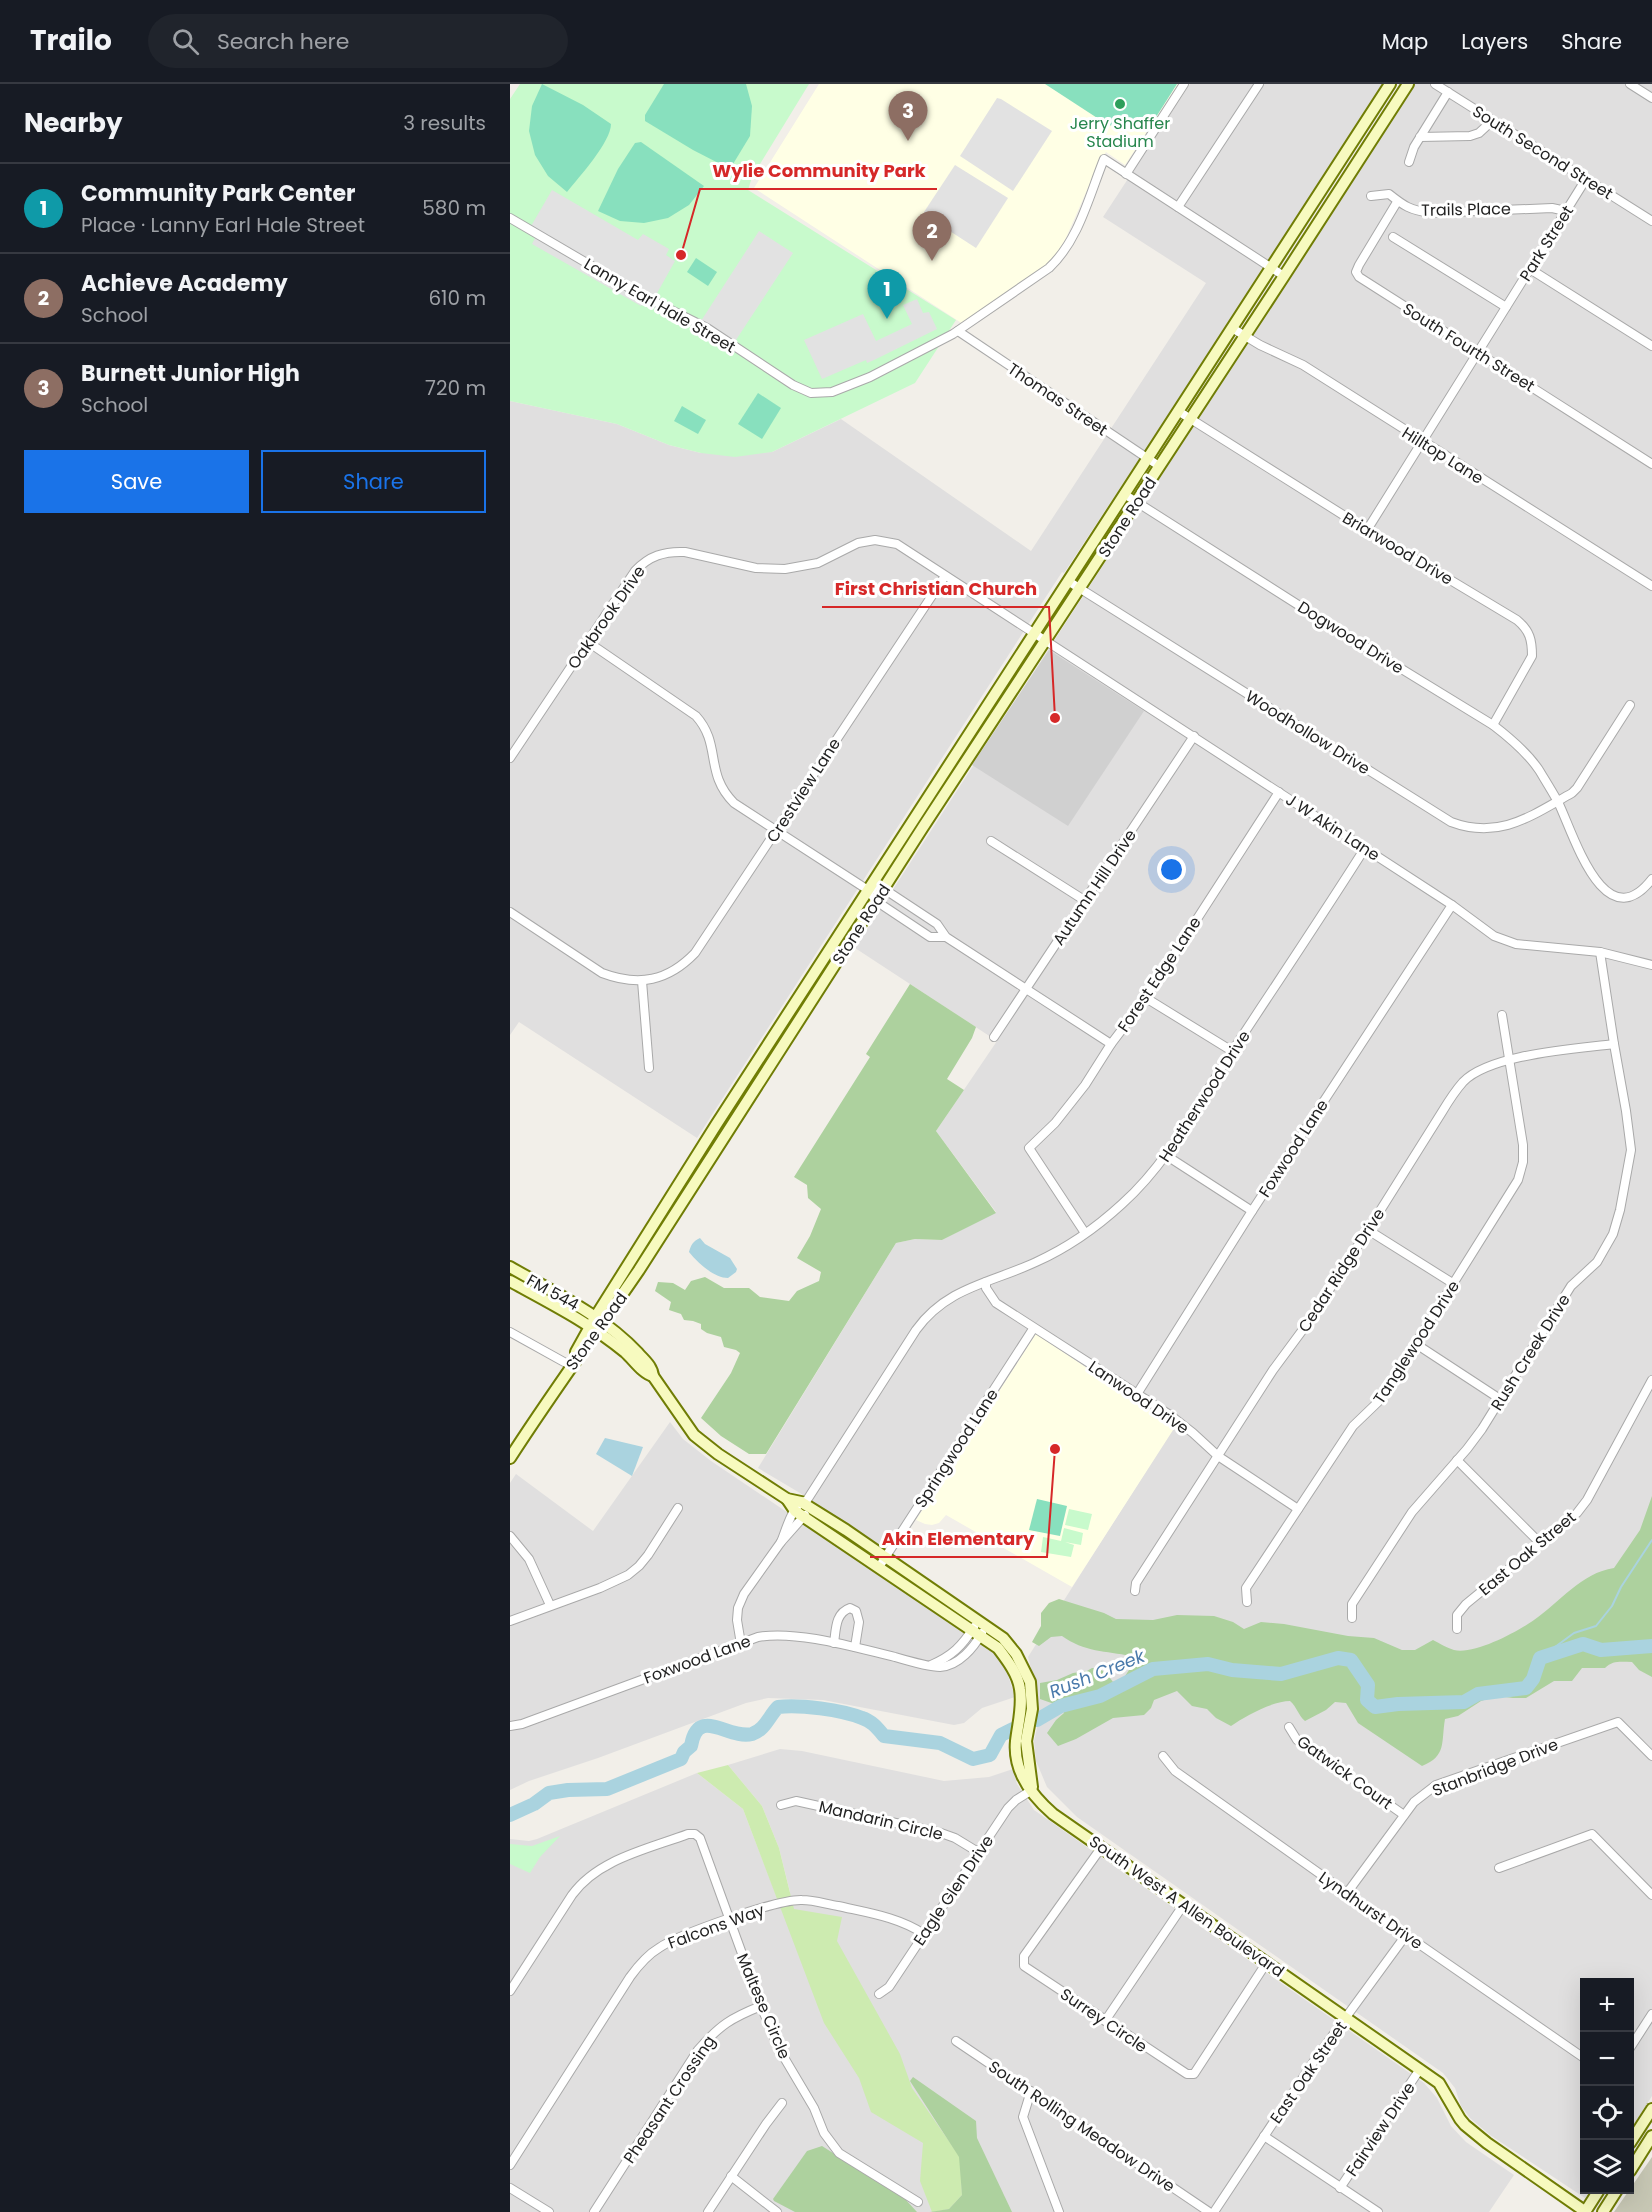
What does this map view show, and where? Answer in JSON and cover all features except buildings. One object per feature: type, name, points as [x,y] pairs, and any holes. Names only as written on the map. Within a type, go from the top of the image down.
[{"type":"main road","name":"Stone Road","points":[[510,1458],[597,1323],[649,1232],[793,1005],[1390,84]]},
{"type":"main road","name":"Stone Road","points":[[597,1323],[659,1239],[876,901],[1408,84]]},
{"type":"main road","points":[[793,1005],[805,1012]]},
{"type":"main road","points":[[649,1232],[659,1239]]},
{"type":"main road","name":"FM 544","points":[[510,1267],[597,1323]]},
{"type":"main road","name":"FM 544","points":[[510,1281],[597,1323]]},
{"type":"main road","points":[[597,1323],[646,1362],[652,1369],[653,1376],[694,1435],[718,1454],[803,1507],[979,1628],[1003,1638],[1016,1654],[1030,1682],[1032,1709],[1026,1741],[1032,1790]]},
{"type":"main road","name":"South West A Allen Boulevard","points":[[1032,1790],[1040,1802],[1053,1814],[1420,2069],[1438,2083],[1460,2119],[1476,2134],[1585,2212]]},
{"type":"main road","points":[[1631,2140],[1652,2109]]},
{"type":"main road","points":[[1634,2163],[1652,2136]]},
{"type":"main road","points":[[1585,2212],[1596,2194]]},
{"type":"main road","points":[[1603,2212],[1614,2194]]},
{"type":"street","points":[[1184,84],[1126,174],[1284,276]]},
{"type":"street","points":[[1178,207],[1259,84]]},
{"type":"street","name":"South Second Street","points":[[1435,84],[1652,221]]},
{"type":"street","points":[[1630,84],[1652,98]]},
{"type":"street","points":[[1409,162],[1414,147],[1448,92]]},
{"type":"street","points":[[1420,137],[1470,136],[1479,133],[1493,120]]},
{"type":"street","name":"Lanny Earl Hale Street","points":[[510,218],[643,296],[706,328],[793,386],[811,393],[832,392],[866,379],[958,331],[1027,285],[1061,256],[1077,229],[1104,159],[1126,174]]},
{"type":"street","name":"Park Street","points":[[1367,530],[1586,179]]},
{"type":"street","name":"Trails Place","points":[[1371,196],[1389,194],[1397,202],[1414,211],[1430,213],[1552,207],[1566,211]]},
{"type":"street","name":"South Fourth Street","points":[[1397,202],[1356,272],[1373,287],[1652,464]]},
{"type":"street","points":[[1393,237],[1506,307]]},
{"type":"street","points":[[1530,269],[1652,346]]},
{"type":"street","name":"Hilltop Lane","points":[[1232,328],[1303,365],[1652,586]]},
{"type":"street","name":"Thomas Street","points":[[958,331],[1160,466]]},
{"type":"street","name":"Briarwood Drive","points":[[1178,411],[1367,530],[1517,620],[1526,628],[1530,634],[1532,656],[1493,725]]},
{"type":"street","name":"Dogwood Drive","points":[[1124,494],[1512,739],[1529,756],[1557,801],[1589,870],[1603,889],[1618,896],[1634,896],[1652,879]]},
{"type":"street","name":"Oakbrook Drive","points":[[510,758],[639,566],[657,555],[674,552],[696,554],[756,568],[785,569],[818,563],[858,543],[876,540],[897,544],[1034,634]]},
{"type":"street","name":"Crestview Lane","points":[[642,981],[676,970],[696,953],[945,576]]},
{"type":"street","name":"Woodhollow Drive","points":[[1068,581],[1451,822],[1468,828],[1481,830],[1498,828],[1557,801],[1577,788],[1630,705]]},
{"type":"street","name":"J W Akin Lane","points":[[1034,634],[1452,905],[1500,940],[1516,944],[1600,952],[1652,965]]},
{"type":"street","points":[[588,642],[696,716],[706,726],[712,745],[716,777],[720,786],[734,802],[868,891],[876,901],[930,937],[946,937]]},
{"type":"street","name":"Autumn Hill Drive","points":[[994,1036],[1194,736]]},
{"type":"street","name":"Forest Edge Lane","points":[[1085,1233],[1029,1148],[1066,1111],[1111,1044],[1146,998],[1279,792]]},
{"type":"street","points":[[991,842],[1084,900]]},
{"type":"street","name":"Heatherwood Drive","points":[[741,1644],[737,1620],[738,1608],[744,1594],[781,1542],[920,1325],[950,1297],[969,1287],[1036,1262],[1061,1250],[1122,1204],[1167,1156],[1232,1051],[1365,848]]},
{"type":"street","points":[[868,891],[884,889],[937,924],[946,937],[1111,1044]]},
{"type":"street","name":"Foxwood Lane","points":[[1137,1394],[1252,1211],[1452,905]]},
{"type":"street","points":[[510,912],[602,973],[619,979],[642,981],[649,1068]]},
{"type":"street","name":"Rush Creek Drive","points":[[1352,1618],[1352,1604],[1412,1512],[1482,1429],[1571,1286],[1597,1262],[1613,1234],[1626,1187],[1631,1150],[1600,952]]},
{"type":"street","points":[[1146,998],[1232,1051]]},
{"type":"street","name":"Tanglewood Drive","points":[[1247,1602],[1246,1588],[1353,1426],[1378,1402],[1518,1180],[1523,1145],[1511,1059],[1502,1015]]},
{"type":"street","name":"Cedar Ridge Drive","points":[[1135,1591],[1136,1583],[1273,1370],[1307,1324],[1464,1080],[1489,1066],[1511,1059],[1614,1044]]},
{"type":"street","points":[[1167,1156],[1252,1211]]},
{"type":"street","points":[[1368,1230],[1454,1284]]},
{"type":"street","name":"Lanwood Drive","points":[[986,1282],[986,1288],[996,1303],[1137,1394],[1193,1433],[1218,1456],[1298,1509]]},
{"type":"street","name":"Springwood Lane","points":[[882,1562],[1034,1329]]},
{"type":"street","points":[[510,1332],[564,1362]]},
{"type":"street","points":[[1416,1344],[1500,1400]]},
{"type":"street","name":"East Oak Street","points":[[1457,1629],[1457,1615],[1466,1604],[1576,1513],[1587,1500],[1652,1380]]},
{"type":"street","points":[[1457,1460],[1540,1543]]},
{"type":"street","points":[[510,1621],[600,1588],[627,1575],[648,1555],[678,1508]]},
{"type":"street","points":[[510,1536],[529,1559],[550,1605]]},
{"type":"street","points":[[834,1643],[840,1615],[844,1610],[850,1608],[856,1611],[859,1622],[855,1647]]},
{"type":"street","name":"Foxwood Lane","points":[[510,1726],[522,1724],[765,1635],[834,1643],[931,1665],[957,1651],[979,1628]]},
{"type":"street","name":"Stanbridge Drive","points":[[1347,1893],[1414,1802],[1436,1785],[1618,1722],[1652,1756]]},
{"type":"street","name":"Gatwick Court","points":[[1289,1727],[1297,1740],[1404,1815]]},
{"type":"street","name":"Lyndhurst Drive","points":[[1163,1756],[1175,1771],[1580,2055]]},
{"type":"street","name":"Eagle Glen Drive","points":[[879,1995],[889,1988],[1008,1808],[1032,1790]]},
{"type":"street","name":"Mandarin Circle","points":[[781,1805],[796,1801],[940,1833],[955,1838],[978,1852]]},
{"type":"street","name":"Maltese Circle","points":[[510,1991],[572,1895],[584,1881],[611,1863],[688,1834],[695,1834],[700,1838],[779,2049],[814,2108],[824,2133],[839,2152],[918,2202]]},
{"type":"street","points":[[1499,1868],[1592,1834],[1652,1895]]},
{"type":"street","name":"Surrey Circle","points":[[1101,1848],[1024,1956],[1024,1966],[1180,2070],[1187,2074],[1194,2074],[1267,1962]]},
{"type":"street","name":"Falcons Way","points":[[510,2165],[630,1977],[644,1960],[669,1942],[781,1902],[800,1899],[890,1917],[924,1934]]},
{"type":"street","points":[[1105,2021],[1184,1904]]},
{"type":"street","name":"East Oak Street","points":[[1214,2212],[1346,2017],[1406,1935]]},
{"type":"street","name":"Pheasant Crossing","points":[[594,2212],[698,2050],[714,2031],[731,2018],[761,2006]]},
{"type":"street","points":[[1634,2041],[1652,2014]]},
{"type":"street","name":"South Rolling Meadow Drive","points":[[956,2041],[1209,2212]]},
{"type":"street","name":"Fairview Drive","points":[[1340,2188],[1420,2069]]},
{"type":"street","points":[[1031,2091],[1023,2117],[1059,2212]]},
{"type":"street","points":[[708,2212],[782,2103]]},
{"type":"street","points":[[1264,2136],[1378,2212]]},
{"type":"street","points":[[731,2176],[777,2212]]},
{"type":"street","points":[[510,2188],[549,2212]]},
{"type":"shaded area","points":[[819,84],[1178,84],[1125,165],[1106,152],[1065,240],[1049,265],[963,324],[754,188]]},
{"type":"shaded area","points":[[1190,84],[1386,84],[1064,573],[1062,572],[697,1138],[519,1022],[510,1035],[510,401],[617,424],[669,445],[701,453],[772,452],[841,419],[1031,551],[1206,283],[1103,217]]},
{"type":"shaded area","points":[[1415,84],[1652,84],[1652,2096],[1634,2124],[1634,1978],[1580,1978],[1580,2194],[1588,2194],[1585,2198],[1490,2135],[1470,2118],[1461,2106],[1455,2088],[1443,2073],[1077,1817],[1047,1787],[1036,1761],[1034,1741],[1037,1728],[1038,1695],[1028,1657],[1174,1427],[1036,1334],[893,1555],[758,1468],[896,1243],[915,1239],[942,1240],[996,1212],[936,1131],[997,1041],[855,948]]},
{"type":"shaded area","points":[[997,98],[1052,131],[1013,191],[960,156]]},
{"type":"shaded area","points":[[955,165],[1008,198],[976,248],[925,215],[924,212]]},
{"type":"shaded area","points":[[552,190],[638,240],[643,234],[669,249],[666,255],[675,261],[651,304],[644,301],[641,306],[532,244],[535,238],[527,233]]},
{"type":"shaded area","points":[[759,231],[793,253],[734,343],[701,321]]},
{"type":"shaded area","points":[[917,299],[923,313],[929,312],[937,329],[874,360],[867,363],[866,360],[822,379],[804,340],[863,314],[876,341],[912,324],[903,305]]},
{"type":"shaded area","points":[[1049,650],[1144,711],[1068,826],[972,765]]},
{"type":"shaded area","points":[[1036,1334],[1175,1427],[1072,1587],[946,1515],[939,1523],[932,1525],[916,1520]]},
{"type":"shaded area","points":[[670,1422],[683,1439],[711,1461],[993,1651],[1007,1672],[1015,1697],[982,1708],[964,1723],[954,1725],[823,1700],[768,1698],[746,1703],[529,1781],[510,1790],[510,1483],[516,1474],[593,1531]]},
{"type":"shaded area","points":[[780,1749],[802,1751],[944,1781],[989,1777],[1013,1769],[1017,1784],[1034,1810],[1424,2083],[1437,2098],[1451,2126],[1466,2142],[1514,2175],[1489,2212],[510,2212],[510,1839],[529,1841],[537,1839],[697,1773],[743,1809],[776,1895],[790,1892],[779,1848],[762,1806],[728,1765]]},
{"type":"shaded area","points":[[1652,2157],[1652,2212],[1614,2212],[1626,2194],[1634,2194],[1634,2183]]},
{"type":"green space","points":[[520,84],[809,84],[752,177],[748,190],[956,320],[915,383],[772,452],[735,457],[701,453],[669,445],[617,424],[510,401],[510,99]]},
{"type":"green space","points":[[542,84],[583,105],[611,124],[606,140],[567,192],[548,176],[535,155],[529,131],[532,106]]},
{"type":"green space","points":[[664,84],[746,84],[752,106],[750,136],[730,169],[645,121],[645,115]]},
{"type":"green space","name":"Jerry Shaffer Stadium","points":[[1045,84],[1177,84],[1151,125],[1126,128],[1108,125]]},
{"type":"green space","points":[[641,142],[704,186],[689,205],[668,218],[644,223],[620,221],[598,211],[618,169],[635,143]]},
{"type":"green space","points":[[696,258],[717,272],[708,286],[687,272]]},
{"type":"green space","points":[[758,393],[781,408],[762,439],[738,424]]},
{"type":"green space","points":[[682,406],[706,420],[698,434],[674,421]]},
{"type":"green space","points":[[910,984],[976,1027],[972,1038],[947,1079],[964,1090],[936,1131],[996,1213],[942,1240],[915,1239],[896,1243],[766,1454],[749,1454],[721,1436],[701,1418],[731,1373],[740,1353],[724,1347],[721,1337],[707,1333],[701,1329],[701,1324],[684,1320],[681,1314],[669,1310],[671,1302],[655,1291],[658,1282],[673,1283],[685,1290],[691,1281],[705,1277],[724,1288],[749,1288],[760,1297],[789,1301],[797,1291],[819,1281],[821,1272],[797,1258],[810,1236],[821,1209],[808,1198],[807,1185],[794,1177],[870,1057],[866,1054]]},
{"type":"green space","points":[[1652,1496],[1652,1677],[1639,1670],[1632,1662],[1617,1662],[1605,1668],[1582,1668],[1572,1681],[1554,1681],[1526,1698],[1497,1696],[1481,1701],[1458,1716],[1445,1719],[1443,1741],[1439,1753],[1436,1758],[1422,1766],[1358,1723],[1346,1703],[1335,1702],[1326,1710],[1305,1721],[1290,1701],[1259,1710],[1231,1726],[1216,1718],[1207,1709],[1192,1706],[1177,1691],[1154,1700],[1151,1708],[1144,1715],[1113,1718],[1076,1739],[1058,1746],[1047,1733],[1064,1713],[1060,1706],[1040,1699],[1040,1683],[1057,1680],[1092,1668],[1102,1670],[1113,1682],[1123,1679],[1133,1664],[1131,1656],[1087,1648],[1062,1636],[1051,1637],[1039,1646],[1032,1642],[1041,1626],[1041,1613],[1049,1603],[1059,1599],[1116,1619],[1153,1620],[1177,1615],[1214,1616],[1233,1622],[1244,1629],[1261,1622],[1284,1624],[1348,1636],[1374,1638],[1402,1650],[1415,1650],[1433,1640],[1446,1647],[1462,1651],[1484,1646],[1517,1630],[1544,1613],[1581,1582],[1602,1571],[1614,1568],[1640,1530]]},
{"type":"green space","points":[[1037,1499],[1067,1506],[1060,1536],[1029,1530]]},
{"type":"green space","points":[[1069,1509],[1092,1514],[1088,1530],[1065,1525]]},
{"type":"green space","points":[[1064,1528],[1083,1533],[1081,1545],[1065,1542],[1074,1545],[1071,1557],[1041,1552],[1043,1537],[1061,1541]]},
{"type":"green space","points":[[728,1765],[762,1806],[779,1848],[794,1909],[842,1917],[837,1941],[900,2054],[912,2088],[960,2157],[962,2195],[949,2209],[932,2212],[920,2181],[923,2143],[871,2112],[859,2078],[824,2023],[743,1809],[697,1773]]},
{"type":"green space","points":[[560,1836],[540,1857],[530,1873],[510,1864],[510,1844],[532,1846]]},
{"type":"green space","points":[[913,2077],[976,2121],[977,2138],[1012,2212],[930,2212],[949,2209],[962,2195],[959,2157],[910,2081]]},
{"type":"green space","points":[[822,2146],[905,2199],[917,2212],[795,2212],[774,2201],[773,2199],[807,2151]]},
{"type":"water","points":[[700,1238],[705,1244],[730,1258],[737,1269],[736,1272],[728,1278],[723,1277],[712,1273],[697,1261],[689,1252],[693,1243]]},
{"type":"water","points":[[605,1438],[643,1447],[632,1476],[596,1454]]},
{"type":"waterway","points":[[1540,1658],[1574,1633],[1596,1626],[1612,1606],[1621,1587],[1652,1540]]},
{"type":"waterway","name":"Rush Creek","points":[[1037,1720],[1061,1706],[1100,1696],[1153,1669],[1208,1664],[1232,1670],[1281,1674],[1338,1658],[1351,1660],[1368,1685],[1367,1700],[1375,1707],[1464,1702],[1478,1694],[1526,1688],[1533,1679],[1540,1658],[1583,1644],[1601,1650],[1652,1646]]},
{"type":"waterway","name":"Rush Creek","points":[[510,1815],[534,1804],[549,1793],[607,1789],[681,1759],[700,1728],[707,1726],[743,1735],[752,1734],[764,1726],[778,1707],[809,1707],[854,1715],[869,1721],[884,1736],[940,1743],[973,1759],[990,1755],[1001,1735],[1013,1729]]},
{"type":"place","name":"Jerry Shaffer Stadium","points":[[1120,104]]},
{"type":"place","name":"Burnett Junior High","points":[[908,141]]},
{"type":"place","name":"Wylie Community Park","points":[[681,255]]},
{"type":"place","name":"Achieve Academy","points":[[932,261]]},
{"type":"place","name":"Community Park Center","points":[[887,319]]},
{"type":"place","name":"First Christian Church","points":[[1055,718]]},
{"type":"place","name":"Akin Elementary","points":[[1055,1449]]}]
